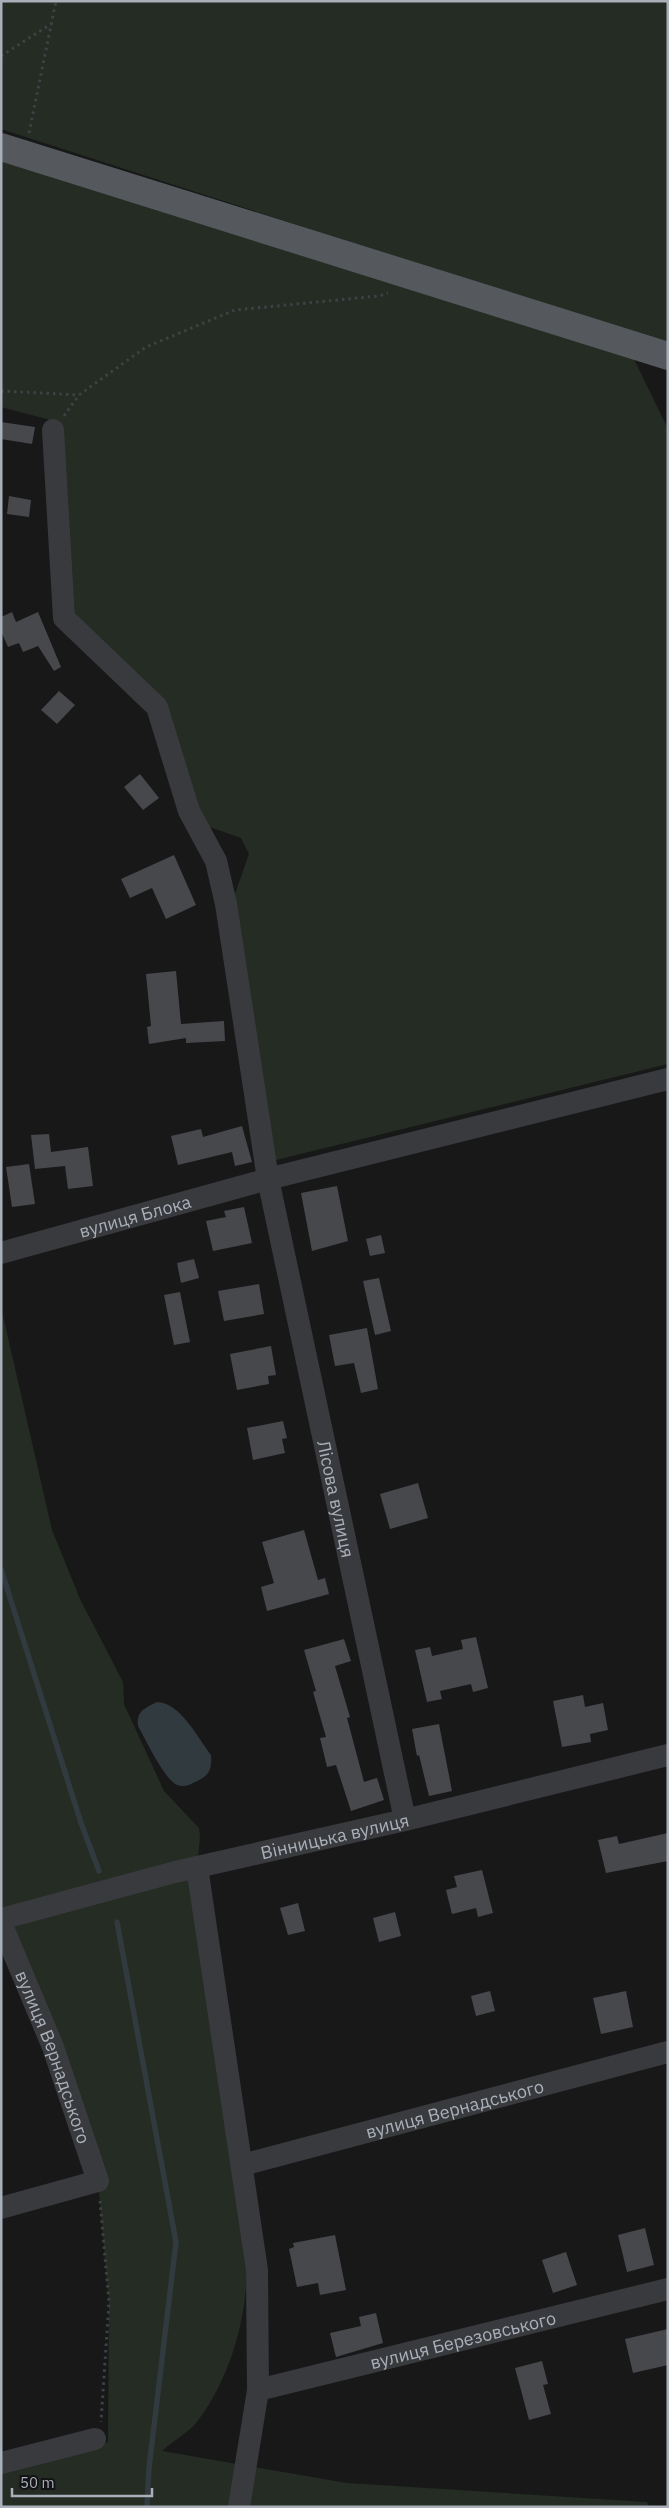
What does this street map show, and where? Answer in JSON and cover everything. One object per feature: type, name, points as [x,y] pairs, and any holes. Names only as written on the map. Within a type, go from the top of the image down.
[{"type":"main road","points":[[13,151],[420,280],[668,356]]},
{"type":"street","name":"Лісова вулиця","points":[[54,430],[64,618],[157,707],[189,811],[216,861],[226,904],[268,1179],[405,1820]]},
{"type":"street","name":"вулиця Блока","points":[[1,1252],[268,1179],[668,1079]]},
{"type":"street","name":"Вінницька вулиця","points":[[1,1919],[197,1868],[668,1756]]},
{"type":"street","points":[[197,1868],[257,2270],[258,2390],[239,2507]]},
{"type":"street","name":"вулиця Вернадського","points":[[1,1923],[53,2047],[98,2181]]},
{"type":"street","name":"вулиця Вернадського","points":[[242,2165],[668,2052]]},
{"type":"street","points":[[1,2208],[98,2181]]},
{"type":"street","name":"вулиця Березовського","points":[[258,2390],[668,2289]]},
{"type":"street","points":[[1,2463],[95,2439]]},
{"type":"path","points":[[13,151],[52,24],[56,1]]},
{"type":"path","points":[[1,56],[52,24]]},
{"type":"path","points":[[54,430],[79,395],[146,346],[236,310],[379,296],[420,280]]},
{"type":"path","points":[[1,391],[79,395]]},
{"type":"path","points":[[95,2439],[101,2424],[109,2302],[98,2181]]},
{"type":"shaded area","points":[[1,1],[668,1],[668,345],[1,129]]},
{"type":"shaded area","points":[[1,160],[633,357],[668,429],[668,1064],[272,1161],[230,908],[249,854],[241,838],[201,824],[165,703],[70,615],[62,423],[1,407]]},
{"type":"shaded area","points":[[1,1307],[52,1530],[80,1599],[123,1682],[124,1704],[164,1791],[199,1828],[197,1868],[237,2132],[246,2288],[237,2340],[221,2383],[197,2422],[162,2451],[347,2483],[647,2502],[649,2507],[1,2507],[1,2471],[108,2442],[109,2302],[98,2181],[1,1923]]},
{"type":"shaded area","points":[[157,1702],[174,1708],[181,1714],[211,1755],[211,1767],[203,1778],[185,1786],[177,1785],[161,1767],[150,1749],[138,1726],[138,1717],[145,1708]]},
{"type":"building","points":[[1,422],[35,427],[32,444],[1,439]]},
{"type":"building","points":[[9,496],[31,500],[29,517],[7,514]]},
{"type":"building","points":[[12,612],[16,622],[38,612],[61,667],[54,671],[38,646],[23,652],[19,643],[8,647],[1,631],[1,617]]},
{"type":"building","points":[[59,691],[75,705],[57,724],[41,710]]},
{"type":"building","points":[[140,774],[159,798],[143,810],[124,787]]},
{"type":"building","points":[[174,855],[196,905],[166,919],[152,888],[130,898],[121,879]]},
{"type":"building","points":[[176,971],[181,1024],[224,1021],[225,1041],[186,1043],[186,1038],[149,1044],[147,1027],[151,1026],[146,974]]},
{"type":"building","points":[[242,1126],[252,1162],[235,1166],[232,1152],[178,1165],[171,1136],[201,1129],[203,1137]]},
{"type":"building","points":[[49,1134],[51,1152],[88,1147],[93,1186],[68,1189],[65,1166],[35,1169],[31,1135]]},
{"type":"building","points":[[29,1164],[35,1204],[12,1207],[6,1167]]},
{"type":"building","points":[[337,1186],[348,1241],[312,1251],[301,1193]]},
{"type":"building","points":[[244,1207],[252,1243],[213,1251],[206,1221],[226,1217],[224,1211]]},
{"type":"building","points":[[381,1235],[385,1253],[370,1256],[366,1239]]},
{"type":"building","points":[[194,1259],[199,1278],[181,1283],[177,1263]]},
{"type":"building","points":[[379,1278],[391,1331],[375,1335],[363,1281]]},
{"type":"building","points":[[259,1284],[264,1314],[224,1321],[218,1291]]},
{"type":"building","points":[[180,1292],[190,1342],[174,1345],[164,1295]]},
{"type":"building","points":[[367,1328],[378,1389],[361,1393],[354,1363],[335,1366],[329,1335]]},
{"type":"building","points":[[271,1346],[276,1375],[268,1376],[269,1384],[237,1390],[230,1354]]},
{"type":"building","points":[[283,1421],[287,1438],[282,1439],[285,1453],[253,1460],[247,1428]]},
{"type":"building","points":[[418,1483],[428,1518],[390,1529],[380,1494]]},
{"type":"building","points":[[304,1530],[318,1580],[325,1578],[329,1594],[267,1611],[261,1587],[274,1583],[262,1542]]},
{"type":"building","points":[[476,1637],[488,1688],[473,1692],[471,1684],[440,1691],[442,1699],[427,1702],[415,1650],[430,1647],[432,1656],[463,1649],[461,1640]]},
{"type":"building","points":[[344,1639],[351,1661],[335,1666],[350,1717],[347,1718],[364,1782],[377,1778],[384,1800],[351,1811],[336,1765],[327,1767],[320,1738],[326,1737],[313,1692],[316,1691],[304,1650]]},
{"type":"building","points":[[583,1695],[585,1707],[603,1703],[608,1730],[590,1734],[591,1742],[562,1747],[553,1701]]},
{"type":"building","points":[[439,1724],[452,1791],[429,1796],[419,1755],[417,1756],[412,1729]]},
{"type":"building","points":[[668,1833],[668,1861],[606,1873],[598,1840],[617,1836],[619,1844]]},
{"type":"building","points":[[482,1870],[493,1913],[478,1917],[476,1908],[452,1914],[446,1890],[457,1887],[454,1876]]},
{"type":"building","points":[[298,1903],[305,1931],[288,1935],[280,1908]]},
{"type":"building","points":[[395,1912],[401,1936],[379,1942],[373,1918]]},
{"type":"building","points":[[490,1991],[495,2011],[476,2016],[471,1996]]},
{"type":"building","points":[[626,1991],[633,2027],[601,2034],[593,1998]]},
{"type":"building","points":[[645,2228],[654,2265],[627,2272],[618,2235]]},
{"type":"building","points":[[335,2235],[346,2290],[320,2295],[318,2283],[297,2287],[289,2249],[294,2247],[293,2243]]},
{"type":"building","points":[[566,2252],[577,2285],[553,2293],[542,2260]]},
{"type":"building","points":[[376,2313],[383,2343],[336,2357],[330,2333],[361,2326],[359,2317]]},
{"type":"building","points":[[668,2329],[668,2365],[633,2373],[625,2339]]},
{"type":"building","points":[[542,2361],[548,2384],[543,2385],[551,2414],[529,2420],[515,2368]]},
{"type":"waterway","points":[[1,1569],[81,1823],[99,1871]]},
{"type":"waterway","points":[[117,1922],[176,2242],[149,2468],[147,2507]]}]
